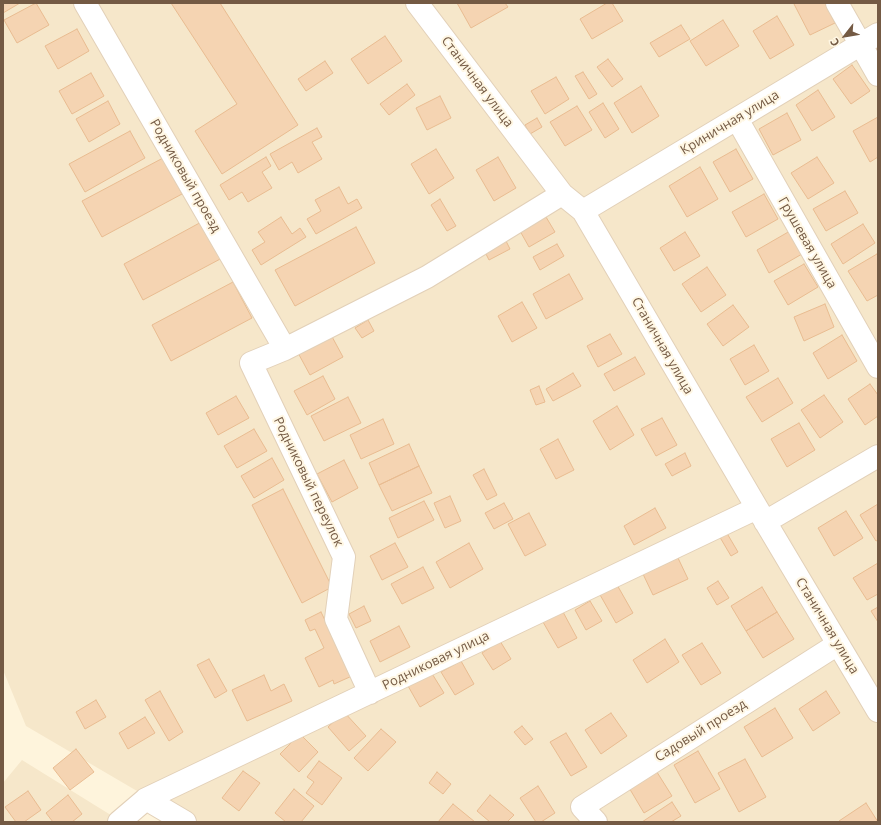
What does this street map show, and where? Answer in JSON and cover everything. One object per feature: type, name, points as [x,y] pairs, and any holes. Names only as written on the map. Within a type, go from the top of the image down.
[{"type":"street","name":"Родниковый проезд","points":[[84,3],[285,349]]},
{"type":"street","name":"Станичная улица","points":[[417,3],[562,194],[583,211],[878,711]]},
{"type":"street","points":[[837,3],[869,40],[878,75]]},
{"type":"street","name":"Криничная улица","points":[[583,211],[869,40]]},
{"type":"street","name":"Грушевая улица","points":[[737,119],[878,367]]},
{"type":"street","points":[[285,349],[427,277],[562,194]]},
{"type":"street","name":"Родниковый переулок","points":[[285,349],[251,363],[344,558],[336,619],[370,693]]},
{"type":"street","name":"Родниковая улица","points":[[119,822],[146,799],[370,693],[761,515],[878,456]]},
{"type":"street","name":"Садовый проезд","points":[[596,822],[582,807],[838,644]]},
{"type":"street","points":[[146,799],[185,822]]},
{"type":"shaded area","points":[[3,3],[878,3],[878,822],[190,822],[26,726],[3,670]]},
{"type":"shaded area","points":[[22,760],[122,822],[3,822],[3,783]]},
{"type":"building","points":[[3,3],[20,3],[3,13]]},
{"type":"building","points":[[36,3],[49,25],[17,43],[4,20]]},
{"type":"building","points":[[171,3],[220,3],[298,125],[222,174],[195,131],[237,104]]},
{"type":"building","points":[[457,3],[505,3],[508,7],[471,28]]},
{"type":"building","points":[[607,3],[612,3],[623,21],[592,39],[580,19]]},
{"type":"building","points":[[825,3],[835,23],[810,35],[794,4]]},
{"type":"building","points":[[777,16],[794,45],[770,59],[753,31]]},
{"type":"building","points":[[723,20],[739,46],[706,66],[690,41]]},
{"type":"building","points":[[681,25],[690,39],[659,57],[650,43]]},
{"type":"building","points":[[77,29],[89,51],[58,69],[45,46]]},
{"type":"building","points":[[385,36],[402,61],[368,84],[351,59]]},
{"type":"building","points":[[608,59],[623,79],[612,87],[597,67]]},
{"type":"building","points":[[325,61],[333,73],[306,91],[298,79]]},
{"type":"building","points":[[852,65],[870,91],[851,104],[833,79]]},
{"type":"building","points":[[583,72],[597,94],[589,99],[575,76]]},
{"type":"building","points":[[91,73],[104,96],[72,114],[59,91]]},
{"type":"building","points":[[556,77],[569,99],[545,114],[531,91]]},
{"type":"building","points":[[407,84],[415,95],[389,115],[380,104]]},
{"type":"building","points":[[641,86],[659,116],[632,133],[614,103]]},
{"type":"building","points":[[818,90],[835,117],[812,131],[796,105]]},
{"type":"building","points":[[440,96],[451,118],[427,130],[416,108]]},
{"type":"building","points":[[108,101],[120,124],[89,142],[76,119]]},
{"type":"building","points":[[603,103],[619,129],[605,138],[589,112]]},
{"type":"building","points":[[577,106],[592,130],[565,146],[550,122]]},
{"type":"building","points":[[787,113],[801,140],[773,155],[759,129]]},
{"type":"building","points":[[878,117],[878,157],[870,162],[853,131]]},
{"type":"building","points":[[537,118],[542,127],[530,134],[525,125]]},
{"type":"building","points":[[317,128],[322,137],[312,142],[322,159],[298,173],[292,162],[279,170],[270,154]]},
{"type":"building","points":[[130,131],[145,158],[85,192],[69,164]]},
{"type":"building","points":[[436,149],[454,178],[429,194],[411,164]]},
{"type":"building","points":[[736,149],[753,179],[730,192],[713,162]]},
{"type":"building","points":[[266,157],[271,166],[262,172],[272,188],[248,202],[242,192],[229,200],[220,185]]},
{"type":"building","points":[[498,157],[516,188],[494,201],[476,170]]},
{"type":"building","points":[[817,157],[834,183],[808,199],[791,173]]},
{"type":"building","points":[[163,158],[182,194],[102,237],[82,201]]},
{"type":"building","points":[[700,167],[718,199],[687,217],[669,186]]},
{"type":"building","points":[[339,187],[348,204],[357,199],[362,208],[316,234],[307,219],[321,211],[315,200]]},
{"type":"building","points":[[845,191],[858,213],[826,231],[813,209]]},
{"type":"building","points":[[764,194],[778,219],[746,237],[732,212]]},
{"type":"building","points":[[440,199],[456,226],[447,231],[431,205]]},
{"type":"building","points":[[281,217],[292,234],[300,228],[306,237],[261,265],[252,250],[265,242],[258,232]]},
{"type":"building","points":[[546,217],[555,232],[529,247],[520,231]]},
{"type":"building","points":[[205,220],[224,257],[143,300],[124,264]]},
{"type":"building","points":[[863,224],[875,243],[843,264],[831,244]]},
{"type":"building","points":[[356,227],[375,263],[295,306],[275,270]]},
{"type":"building","points":[[790,231],[802,254],[769,273],[757,250]]},
{"type":"building","points":[[685,232],[700,256],[674,271],[660,248]]},
{"type":"building","points":[[504,237],[510,249],[489,260],[483,248]]},
{"type":"building","points":[[557,244],[564,256],[540,270],[533,257]]},
{"type":"building","points":[[877,254],[878,295],[867,301],[848,271]]},
{"type":"building","points":[[804,264],[818,287],[788,305],[774,281]]},
{"type":"building","points":[[707,267],[726,295],[701,312],[682,284]]},
{"type":"building","points":[[569,274],[583,299],[546,319],[533,294]]},
{"type":"building","points":[[233,282],[252,318],[171,361],[152,325]]},
{"type":"building","points":[[522,302],[537,328],[512,342],[498,316]]},
{"type":"building","points":[[825,304],[834,327],[804,341],[794,317]]},
{"type":"building","points":[[733,305],[749,327],[723,346],[707,324]]},
{"type":"building","points":[[368,320],[374,331],[362,338],[355,328]]},
{"type":"building","points":[[330,333],[343,357],[310,375],[297,351]]},
{"type":"building","points":[[610,334],[622,354],[598,367],[587,346]]},
{"type":"building","points":[[842,335],[857,361],[828,379],[813,353]]},
{"type":"building","points":[[754,345],[769,371],[745,385],[730,359]]},
{"type":"building","points":[[635,357],[645,374],[614,391],[604,374]]},
{"type":"building","points":[[573,373],[581,386],[553,401],[546,389]]},
{"type":"building","points":[[323,376],[335,399],[307,415],[294,391]]},
{"type":"building","points":[[778,378],[793,403],[762,422],[746,397]]},
{"type":"building","points":[[870,384],[878,395],[878,416],[865,425],[848,399]]},
{"type":"building","points":[[539,386],[545,402],[536,405],[530,390]]},
{"type":"building","points":[[824,395],[843,422],[820,438],[801,410]]},
{"type":"building","points":[[236,396],[249,418],[218,435],[206,413]]},
{"type":"building","points":[[348,397],[361,423],[324,441],[311,416]]},
{"type":"building","points":[[617,406],[634,435],[610,450],[593,421]]},
{"type":"building","points":[[662,418],[677,445],[656,456],[641,429]]},
{"type":"building","points":[[383,419],[394,444],[361,459],[350,435]]},
{"type":"building","points":[[799,423],[815,450],[787,467],[771,439]]},
{"type":"building","points":[[254,429],[267,451],[237,468],[224,446]]},
{"type":"building","points":[[558,439],[574,470],[556,479],[540,449]]},
{"type":"building","points":[[409,444],[419,466],[379,485],[369,463]]},
{"type":"building","points":[[685,453],[691,466],[672,476],[665,464]]},
{"type":"building","points":[[272,458],[284,480],[254,498],[241,476]]},
{"type":"building","points":[[344,460],[358,488],[332,502],[317,474]]},
{"type":"building","points":[[419,466],[432,493],[392,511],[379,485]]},
{"type":"building","points":[[484,469],[497,495],[487,500],[473,475]]},
{"type":"building","points":[[283,489],[332,587],[302,603],[252,505]]},
{"type":"building","points":[[450,496],[461,521],[445,528],[434,503]]},
{"type":"building","points":[[424,501],[434,520],[398,538],[389,518]]},
{"type":"building","points":[[504,503],[513,519],[494,529],[485,513]]},
{"type":"building","points":[[878,504],[878,540],[876,541],[860,515]]},
{"type":"building","points":[[655,508],[666,528],[634,545],[624,526]]},
{"type":"building","points":[[846,511],[863,538],[834,556],[818,528]]},
{"type":"building","points":[[529,513],[546,545],[525,556],[508,524]]},
{"type":"building","points":[[725,530],[738,552],[731,556],[718,534]]},
{"type":"building","points":[[395,543],[408,567],[382,580],[370,556]]},
{"type":"building","points":[[469,543],[483,569],[450,588],[436,562]]},
{"type":"building","points":[[678,558],[688,579],[653,595],[643,574]]},
{"type":"building","points":[[878,563],[878,594],[867,600],[853,578]]},
{"type":"building","points":[[423,567],[434,588],[402,604],[391,584]]},
{"type":"building","points":[[718,581],[729,598],[717,605],[707,588]]},
{"type":"building","points":[[616,583],[633,613],[616,623],[599,593]]},
{"type":"building","points":[[762,587],[777,612],[746,631],[731,606]]},
{"type":"building","points":[[590,601],[602,621],[586,630],[575,610]]},
{"type":"building","points":[[364,606],[371,621],[356,628],[349,614]]},
{"type":"building","points":[[878,607],[878,622],[871,611]]},
{"type":"building","points":[[321,612],[352,676],[334,684],[333,680],[319,687],[305,658],[324,648],[315,629],[310,631],[305,620]]},
{"type":"building","points":[[563,612],[577,638],[558,648],[543,622]]},
{"type":"building","points":[[777,612],[794,639],[763,658],[746,631]]},
{"type":"building","points":[[399,626],[410,647],[380,662],[370,641]]},
{"type":"building","points":[[665,639],[679,662],[647,683],[633,660]]},
{"type":"building","points":[[500,641],[511,659],[493,670],[482,653]]},
{"type":"building","points":[[702,643],[721,673],[701,685],[682,655]]},
{"type":"building","points":[[209,659],[227,691],[215,698],[197,665]]},
{"type":"building","points":[[461,661],[474,684],[455,695],[441,672]]},
{"type":"building","points":[[431,672],[444,693],[420,707],[408,686]]},
{"type":"building","points":[[264,675],[271,691],[284,684],[292,701],[247,721],[232,690]]},
{"type":"building","points":[[160,691],[183,732],[169,741],[145,700]]},
{"type":"building","points":[[826,691],[840,713],[813,731],[799,709]]},
{"type":"building","points":[[96,700],[106,717],[85,729],[76,712]]},
{"type":"building","points":[[775,708],[793,738],[762,757],[744,727]]},
{"type":"building","points":[[344,712],[366,736],[349,751],[328,727]]},
{"type":"building","points":[[611,713],[627,736],[601,754],[585,730]]},
{"type":"building","points":[[145,717],[155,733],[128,749],[119,733]]},
{"type":"building","points":[[522,726],[533,739],[525,745],[514,732]]},
{"type":"building","points":[[381,729],[396,742],[368,771],[354,758]]},
{"type":"building","points":[[566,733],[587,767],[571,776],[550,742]]},
{"type":"building","points":[[300,734],[318,752],[299,772],[280,754]]},
{"type":"building","points":[[76,749],[94,772],[70,790],[53,768]]},
{"type":"building","points":[[698,751],[720,789],[695,803],[674,765]]},
{"type":"building","points":[[745,759],[766,797],[739,812],[718,773]]},
{"type":"building","points":[[319,761],[342,778],[322,805],[306,793],[314,782],[307,777]]},
{"type":"building","points":[[655,769],[672,796],[644,813],[628,786]]},
{"type":"building","points":[[243,771],[260,783],[239,811],[222,798]]},
{"type":"building","points":[[437,772],[451,784],[443,794],[429,783]]},
{"type":"building","points":[[538,786],[555,813],[541,822],[536,822],[520,798]]},
{"type":"building","points":[[294,789],[314,806],[301,822],[286,822],[275,813]]},
{"type":"building","points":[[28,791],[41,810],[24,822],[16,822],[5,807]]},
{"type":"building","points":[[68,795],[82,814],[72,822],[53,822],[46,813]]},
{"type":"building","points":[[490,795],[514,815],[507,822],[490,822],[477,811]]},
{"type":"building","points":[[672,802],[681,816],[671,822],[642,822]]},
{"type":"building","points":[[866,803],[878,822],[839,821]]},
{"type":"building","points":[[453,804],[475,822],[438,822]]}]
